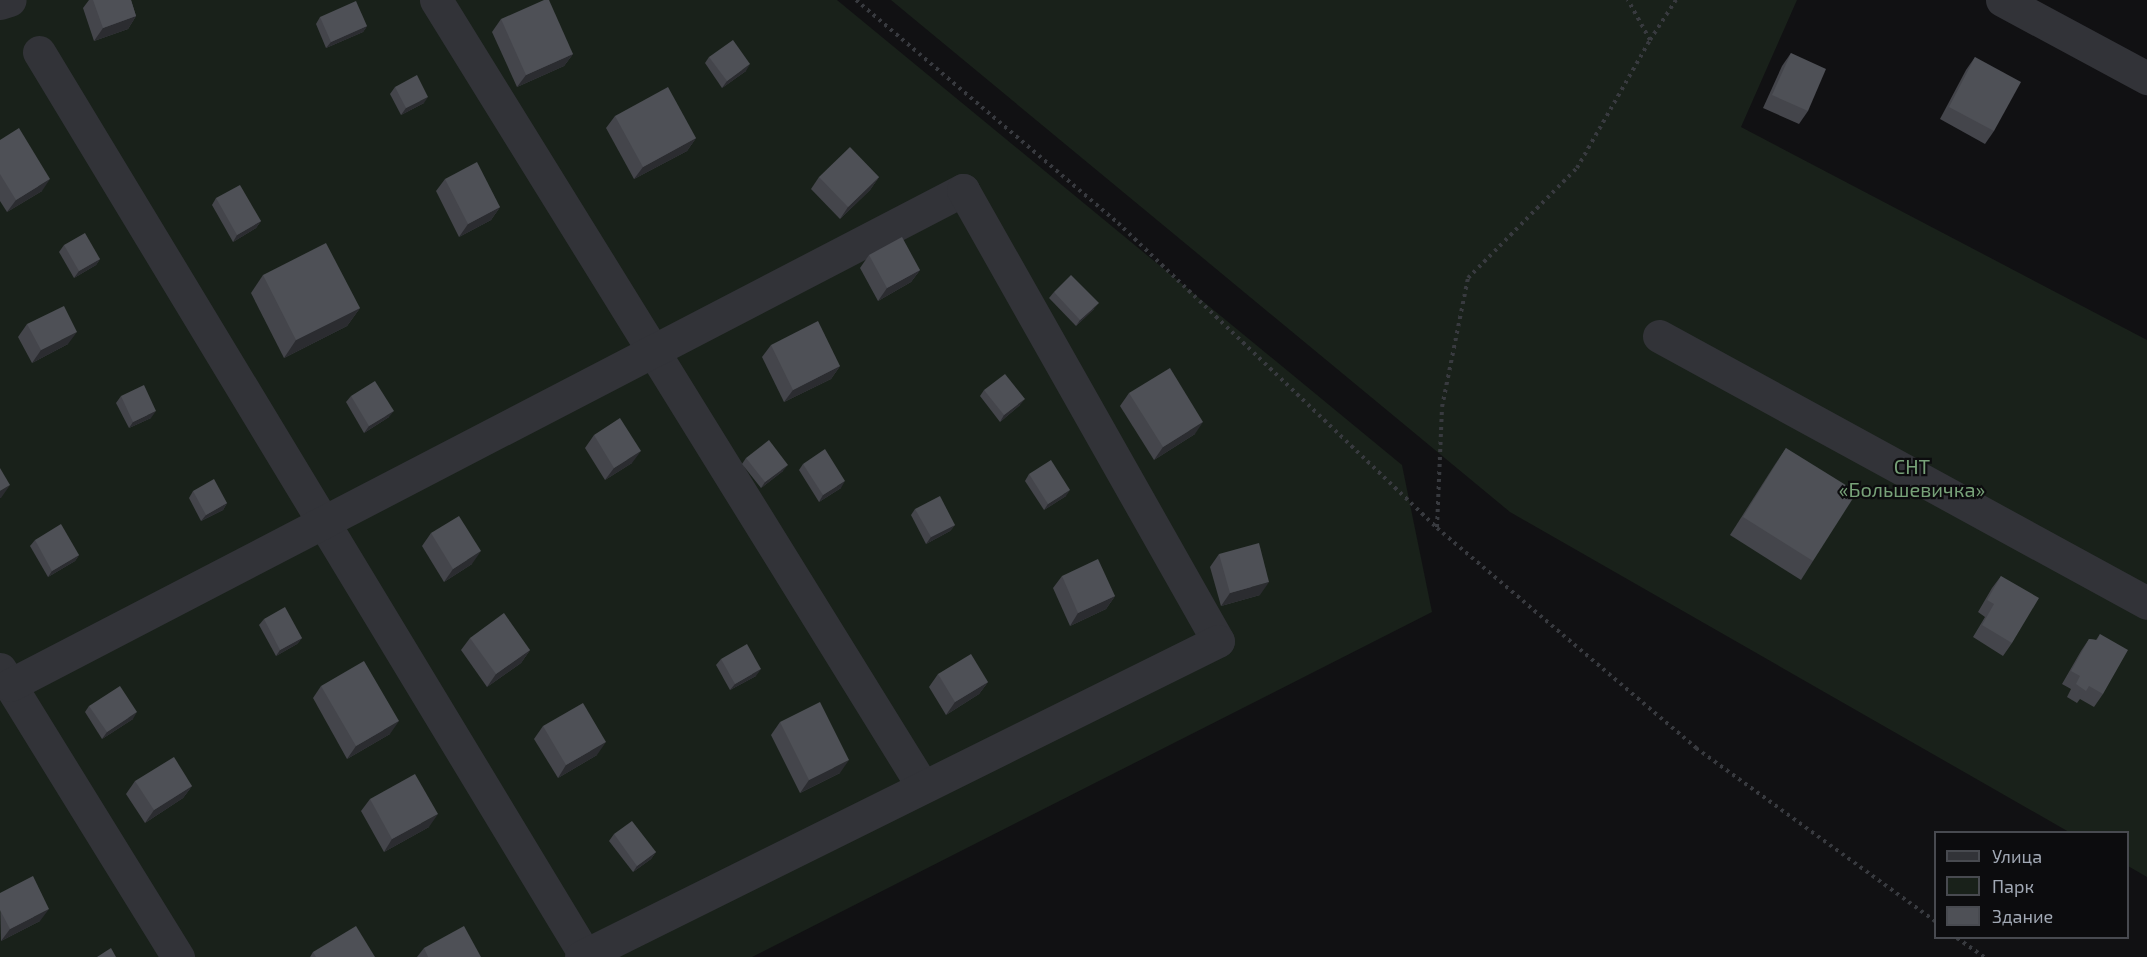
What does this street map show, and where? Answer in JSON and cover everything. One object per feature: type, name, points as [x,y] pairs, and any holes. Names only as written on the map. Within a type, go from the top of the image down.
[{"type":"lane","points":[[0,3],[10,0]]},
{"type":"lane","points":[[436,0],[923,787]]},
{"type":"lane","points":[[2002,0],[2147,78]]},
{"type":"lane","points":[[39,52],[323,522],[583,956],[1218,641],[963,190],[323,522],[5,677],[178,957]]},
{"type":"lane","points":[[1659,336],[2147,603]]},
{"type":"path","points":[[856,0],[1118,224],[1437,528],[1696,748],[1934,921]]},
{"type":"path","points":[[1628,0],[1650,40]]},
{"type":"path","points":[[1437,528],[1442,407],[1468,278],[1577,168],[1650,40],[1676,0]]},
{"type":"path","points":[[1958,939],[1984,957]]},
{"type":"green space","points":[[0,0],[837,0],[1402,465],[1432,612],[752,957],[0,957]]},
{"type":"green space","name":"СНТ «Большевичка»","points":[[891,0],[1797,0],[1741,127],[2147,340],[2147,877],[2129,867],[2129,831],[2067,831],[1510,512]]},
{"type":"building","points":[[93,0],[131,0],[136,16],[103,28]]},
{"type":"building","points":[[544,0],[549,0],[573,54],[526,75],[501,19]]},
{"type":"building","points":[[356,1],[367,26],[331,42],[320,17]]},
{"type":"building","points":[[733,40],[750,64],[727,81],[709,57]]},
{"type":"building","points":[[1791,53],[1826,69],[1808,111],[1772,95]]},
{"type":"building","points":[[1975,57],[2021,82],[1994,131],[1949,107]]},
{"type":"building","points":[[417,75],[428,97],[406,108],[395,87]]},
{"type":"building","points":[[668,87],[696,138],[643,167],[615,116]]},
{"type":"building","points":[[19,128],[50,179],[16,200],[0,174],[0,140]]},
{"type":"building","points":[[850,147],[879,177],[848,207],[819,177]]},
{"type":"building","points":[[477,162],[500,207],[468,224],[445,179]]},
{"type":"building","points":[[240,185],[261,221],[237,235],[216,198]]},
{"type":"building","points":[[85,233],[100,259],[79,271],[64,245]]},
{"type":"building","points":[[902,237],[920,270],[887,288],[869,255]]},
{"type":"building","points":[[326,243],[360,308],[296,340],[263,275]]},
{"type":"building","points":[[1071,275],[1099,303],[1080,320],[1054,292]]},
{"type":"building","points":[[64,306],[77,332],[41,350],[27,324]]},
{"type":"building","points":[[818,321],[840,366],[793,390],[771,345]]},
{"type":"building","points":[[1170,368],[1203,422],[1163,447],[1129,393]]},
{"type":"building","points":[[1005,374],[1025,399],[1004,415],[984,390]]},
{"type":"building","points":[[375,381],[394,411],[369,426],[351,396]]},
{"type":"building","points":[[144,385],[156,411],[133,422],[121,396]]},
{"type":"building","points":[[620,418],[641,451],[614,468],[594,435]]},
{"type":"building","points":[[769,440],[788,465],[765,482],[746,458]]},
{"type":"building","points":[[1786,448],[1857,492],[1813,561],[1743,517]]},
{"type":"building","points":[[825,449],[845,481],[823,495],[803,464]]},
{"type":"building","points":[[1051,460],[1070,490],[1048,504],[1029,474]]},
{"type":"building","points":[[0,468],[10,485],[0,491]]},
{"type":"building","points":[[214,479],[227,503],[206,515],[193,491]]},
{"type":"building","points":[[940,496],[955,525],[931,537],[915,509]]},
{"type":"building","points":[[459,516],[481,551],[453,569],[431,533]]},
{"type":"building","points":[[61,524],[79,555],[52,571],[35,540]]},
{"type":"building","points":[[1259,543],[1269,582],[1230,593],[1219,554]]},
{"type":"building","points":[[1098,559],[1115,596],[1078,613],[1062,576]]},
{"type":"building","points":[[2001,576],[2039,598],[2012,643],[1982,625],[1994,604],[1987,600]]},
{"type":"building","points":[[285,607],[302,638],[280,650],[264,619]]},
{"type":"building","points":[[504,613],[530,650],[496,674],[470,638]]},
{"type":"building","points":[[2100,634],[2128,650],[2103,694],[2089,686],[2086,691],[2076,684],[2080,676],[2071,671],[2089,639],[2097,640]]},
{"type":"building","points":[[747,644],[761,669],[735,684],[721,659]]},
{"type":"building","points":[[971,654],[988,682],[955,702],[938,674]]},
{"type":"building","points":[[364,661],[399,721],[356,746],[321,686]]},
{"type":"building","points":[[120,686],[137,712],[107,732],[89,706]]},
{"type":"building","points":[[820,702],[849,760],[809,780],[780,722]]},
{"type":"building","points":[[583,703],[606,742],[566,765],[543,726]]},
{"type":"building","points":[[174,757],[192,786],[154,810],[135,781]]},
{"type":"building","points":[[415,774],[438,814],[392,839],[370,799]]},
{"type":"building","points":[[632,821],[656,852],[637,866],[614,834]]},
{"type":"building","points":[[33,876],[49,909],[10,929],[0,910],[0,893]]},
{"type":"building","points":[[356,926],[375,957],[316,957],[313,952]]},
{"type":"building","points":[[464,926],[481,957],[428,957],[424,948]]},
{"type":"building","points":[[111,948],[116,957],[97,957]]}]
